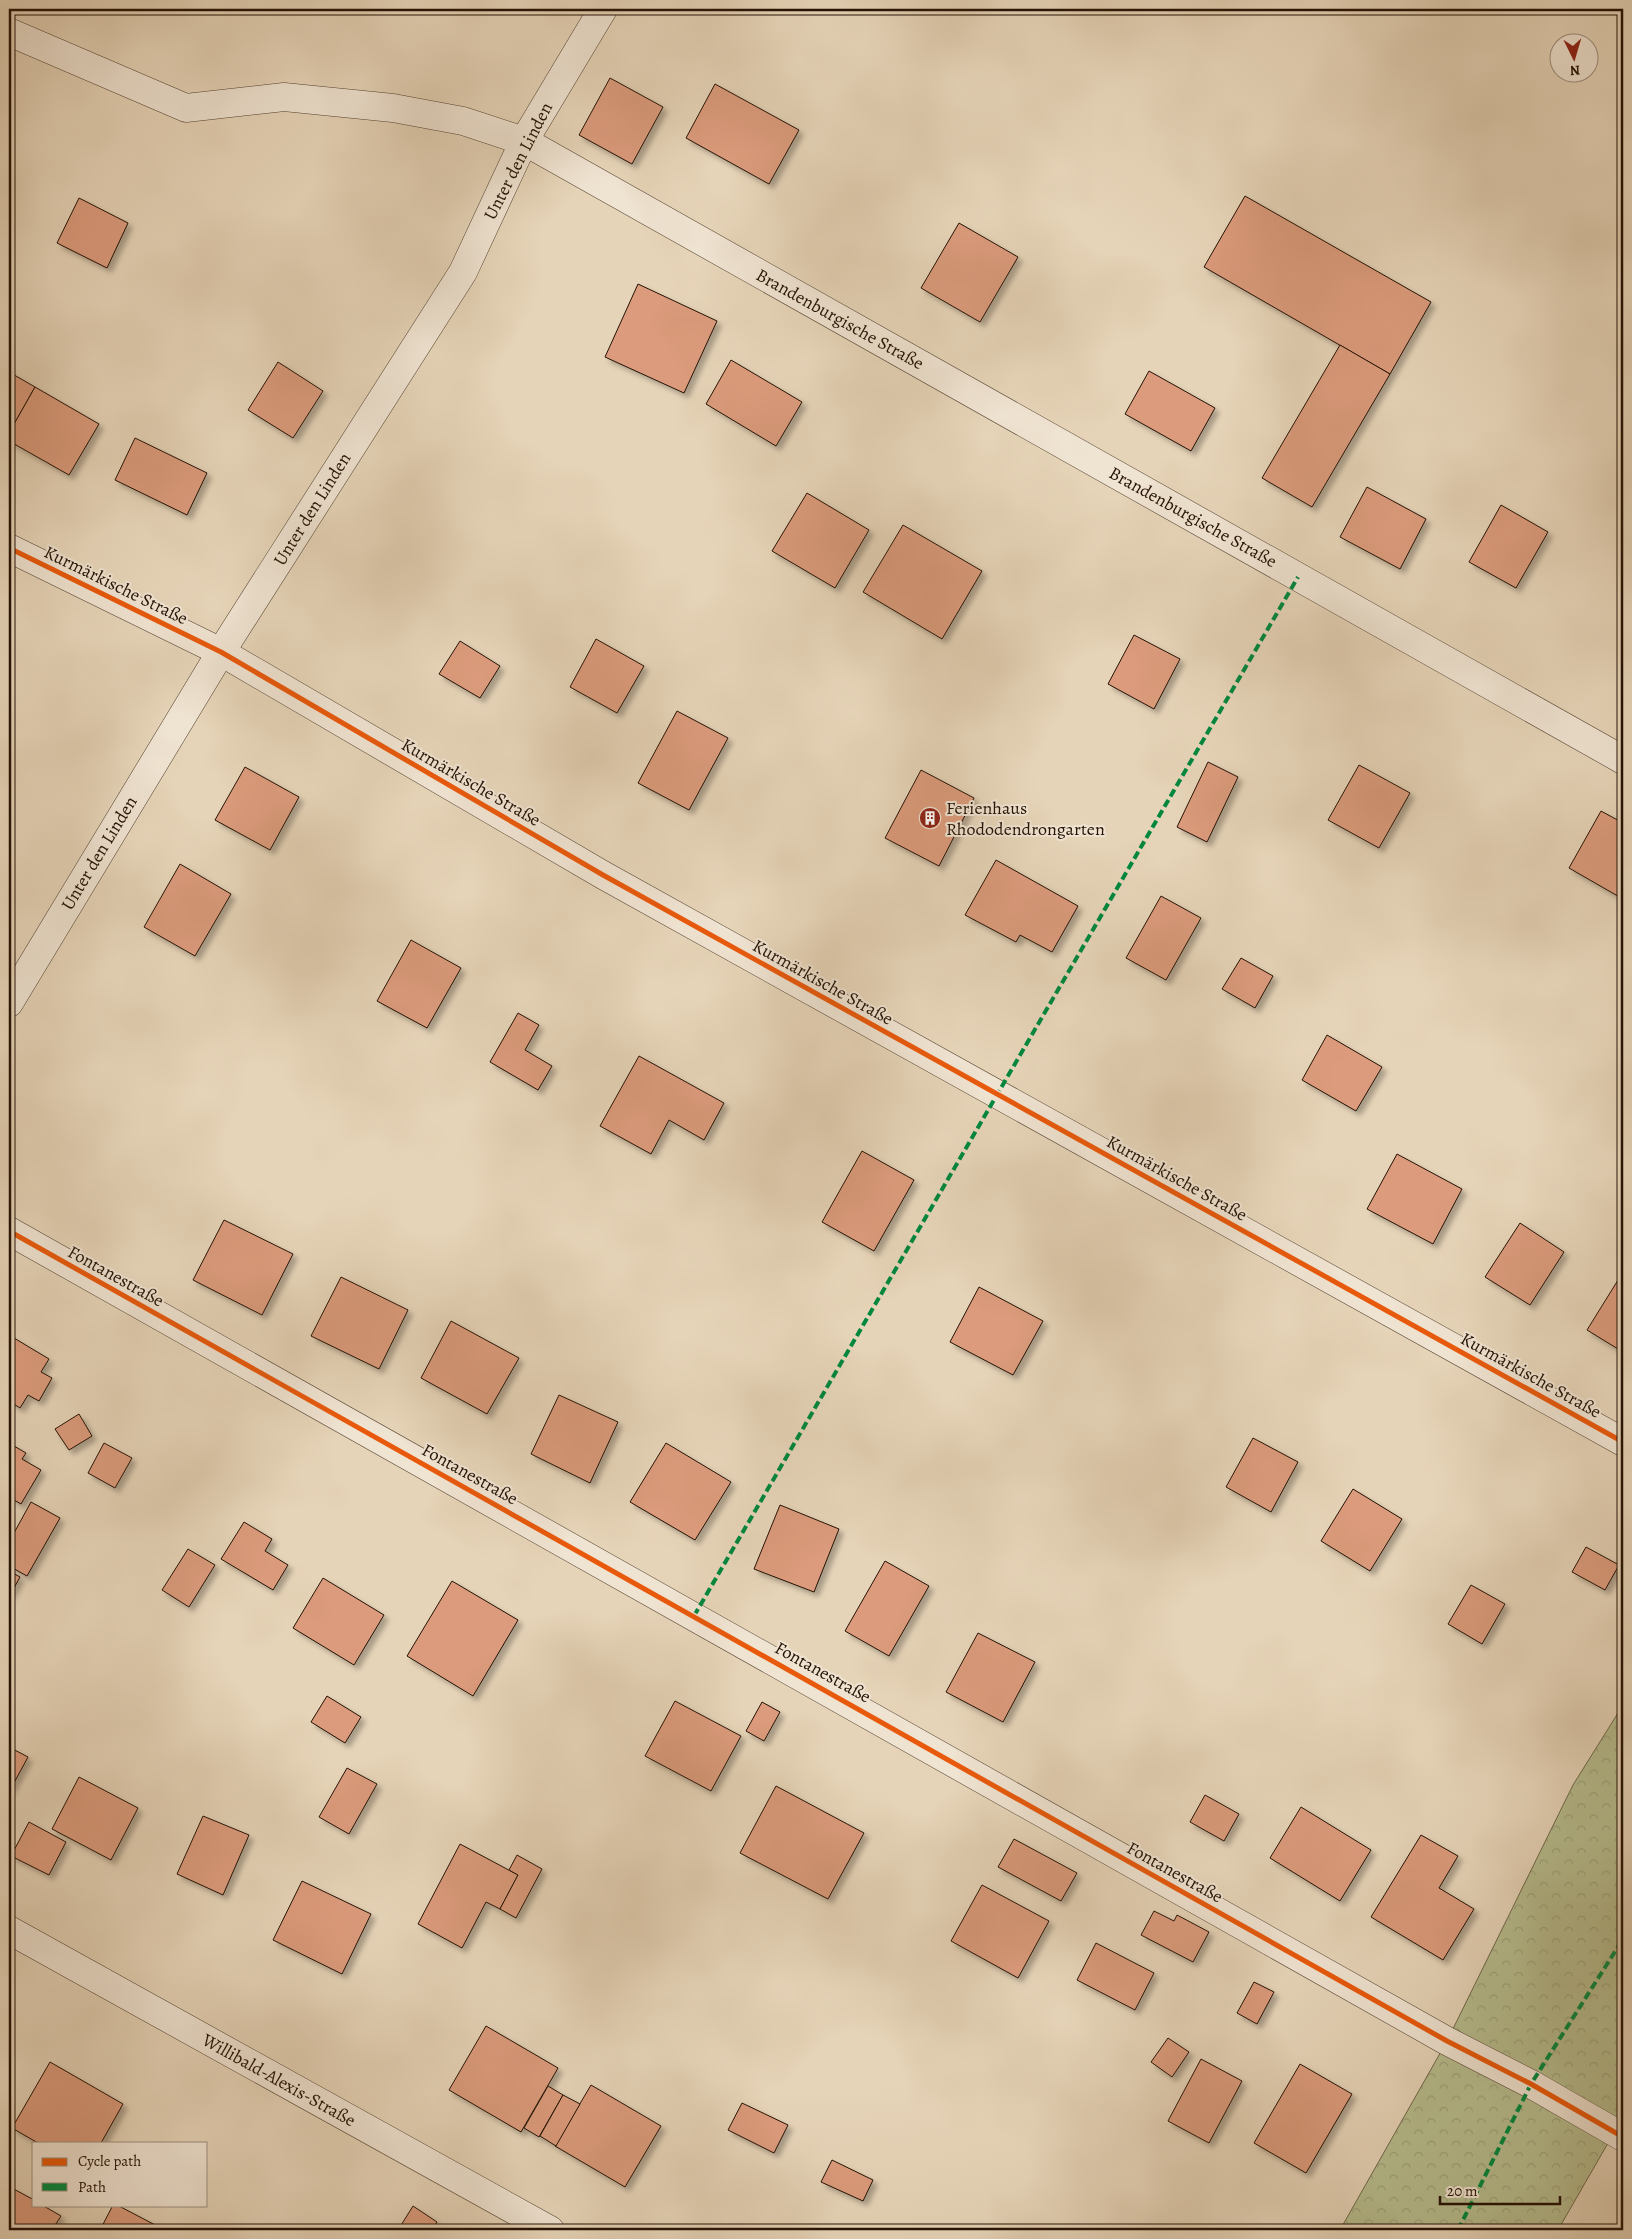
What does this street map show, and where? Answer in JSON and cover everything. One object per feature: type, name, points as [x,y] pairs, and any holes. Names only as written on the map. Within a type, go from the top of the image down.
[{"type":"street","name":"Unter den Linden","points":[[9,1002],[221,652],[463,272],[524,141],[603,9]]},
{"type":"street","name":"Brandenburgische Straße","points":[[9,32],[186,108],[284,96],[393,108],[463,120],[524,141],[1623,760]]},
{"type":"street","name":"Kurmärkische Straße","points":[[9,548],[221,652],[603,875],[1623,1442]]},
{"type":"street","name":"Fontanestraße","points":[[9,1231],[1438,2036],[1531,2084],[1623,2137]]},
{"type":"street","name":"Willibald-Alexis-Straße","points":[[9,1930],[550,2230]]},
{"type":"green space","points":[[1623,1705],[1623,2117],[1558,2230],[1340,2230],[1447,2041],[1573,1785]]},
{"type":"building","points":[[610,78],[663,107],[632,164],[579,135]]},
{"type":"building","points":[[715,84],[799,130],[769,184],[686,138]]},
{"type":"building","points":[[1245,196],[1431,302],[1390,374],[1204,267]]},
{"type":"building","points":[[79,198],[128,223],[107,268],[57,243]]},
{"type":"building","points":[[959,223],[1018,257],[980,322],[921,288]]},
{"type":"building","points":[[638,284],[717,321],[684,393],[605,357]]},
{"type":"building","points":[[1340,345],[1390,374],[1312,507],[1262,478]]},
{"type":"building","points":[[731,360],[802,402],[776,446],[706,404]]},
{"type":"building","points":[[278,362],[323,391],[293,438],[248,410]]},
{"type":"building","points":[[1149,371],[1215,408],[1191,451],[1125,414]]},
{"type":"building","points":[[9,372],[35,387],[9,433]]},
{"type":"building","points":[[35,387],[99,424],[69,475],[9,441],[9,433]]},
{"type":"building","points":[[135,438],[207,473],[187,515],[115,480]]},
{"type":"building","points":[[1367,487],[1426,519],[1400,569],[1340,537]]},
{"type":"building","points":[[807,493],[869,530],[835,588],[772,551]]},
{"type":"building","points":[[1501,505],[1548,532],[1516,588],[1469,562]]},
{"type":"building","points":[[903,525],[982,571],[942,639],[863,592]]},
{"type":"building","points":[[1134,635],[1180,659],[1154,709],[1108,684]]},
{"type":"building","points":[[596,639],[644,666],[617,713],[570,687]]},
{"type":"building","points":[[460,641],[500,666],[480,698],[439,674]]},
{"type":"building","points":[[677,711],[728,738],[689,810],[638,783]]},
{"type":"building","points":[[1208,762],[1238,777],[1207,842],[1177,827]]},
{"type":"building","points":[[1359,765],[1410,793],[1379,848],[1328,820]]},
{"type":"building","points":[[245,767],[299,797],[270,850],[215,820]]},
{"type":"building","name":"Ferienhaus Rhododendrongarten","points":[[921,770],[974,798],[939,866],[885,838]]},
{"type":"building","points":[[1601,811],[1623,823],[1623,899],[1569,868]]},
{"type":"building","points":[[996,860],[1078,906],[1052,952],[1020,935],[1016,942],[965,915]]},
{"type":"building","points":[[180,864],[231,894],[195,956],[144,927]]},
{"type":"building","points":[[1161,896],[1201,918],[1166,980],[1126,958]]},
{"type":"building","points":[[411,940],[461,968],[427,1028],[377,1001]]},
{"type":"building","points":[[1241,958],[1273,976],[1255,1008],[1222,989]]},
{"type":"building","points":[[518,1013],[539,1025],[525,1050],[552,1066],[538,1090],[490,1062]]},
{"type":"building","points":[[1327,1035],[1382,1067],[1356,1111],[1302,1080]]},
{"type":"building","points":[[639,1056],[724,1103],[704,1140],[669,1120],[651,1154],[600,1126]]},
{"type":"building","points":[[862,1151],[914,1180],[874,1251],[822,1222]]},
{"type":"building","points":[[1397,1154],[1462,1189],[1433,1244],[1367,1209]]},
{"type":"building","points":[[224,1220],[293,1254],[262,1315],[193,1280]]},
{"type":"building","points":[[1520,1223],[1564,1252],[1530,1305],[1485,1277]]},
{"type":"building","points":[[1623,1272],[1623,1352],[1587,1330]]},
{"type":"building","points":[[341,1277],[408,1310],[379,1369],[311,1336]]},
{"type":"building","points":[[979,1287],[1043,1321],[1013,1375],[950,1342]]},
{"type":"building","points":[[451,1321],[519,1358],[487,1414],[421,1378]]},
{"type":"building","points":[[9,1335],[49,1359],[41,1372],[52,1378],[39,1401],[28,1395],[20,1408],[9,1401]]},
{"type":"building","points":[[559,1395],[618,1422],[590,1483],[531,1454]]},
{"type":"building","points":[[79,1414],[92,1436],[69,1450],[55,1429]]},
{"type":"building","points":[[1253,1438],[1298,1462],[1271,1512],[1226,1487]]},
{"type":"building","points":[[9,1443],[26,1453],[22,1459],[41,1470],[21,1504],[9,1497]]},
{"type":"building","points":[[104,1443],[132,1458],[115,1488],[88,1473]]},
{"type":"building","points":[[666,1443],[731,1482],[695,1540],[630,1502]]},
{"type":"building","points":[[1353,1489],[1402,1519],[1370,1571],[1321,1541]]},
{"type":"building","points":[[31,1502],[60,1518],[27,1576],[9,1566],[9,1542]]},
{"type":"building","points":[[780,1505],[839,1529],[814,1592],[754,1569]]},
{"type":"building","points":[[244,1522],[272,1539],[265,1551],[288,1565],[273,1590],[221,1559]]},
{"type":"building","points":[[1586,1547],[1619,1565],[1605,1590],[1572,1572]]},
{"type":"building","points":[[188,1549],[215,1565],[189,1607],[162,1590]]},
{"type":"building","points":[[885,1561],[929,1586],[889,1656],[845,1631]]},
{"type":"building","points":[[9,1571],[20,1577],[9,1597]]},
{"type":"building","points":[[323,1578],[384,1615],[354,1665],[293,1628]]},
{"type":"building","points":[[452,1581],[518,1620],[473,1696],[407,1656]]},
{"type":"building","points":[[1471,1585],[1505,1604],[1482,1644],[1448,1624]]},
{"type":"building","points":[[978,1633],[1035,1662],[1003,1722],[946,1692]]},
{"type":"building","points":[[327,1696],[361,1717],[345,1743],[311,1722]]},
{"type":"building","points":[[675,1701],[741,1736],[711,1791],[645,1756]]},
{"type":"building","points":[[762,1702],[780,1712],[764,1741],[746,1731]]},
{"type":"building","points":[[9,1747],[28,1757],[9,1792]]},
{"type":"building","points":[[347,1768],[377,1784],[349,1834],[319,1817]]},
{"type":"building","points":[[79,1777],[138,1808],[111,1860],[52,1829]]},
{"type":"building","points":[[776,1786],[864,1833],[828,1899],[740,1853]]},
{"type":"building","points":[[1205,1795],[1239,1814],[1224,1841],[1190,1822]]},
{"type":"building","points":[[1301,1807],[1371,1850],[1340,1901],[1270,1858]]},
{"type":"building","points":[[203,1816],[249,1835],[223,1895],[177,1874]]},
{"type":"building","points":[[29,1822],[66,1842],[49,1875],[11,1856]]},
{"type":"building","points":[[1421,1835],[1458,1856],[1439,1888],[1474,1909],[1443,1960],[1371,1917]]},
{"type":"building","points":[[1014,1839],[1077,1873],[1061,1901],[998,1867]]},
{"type":"building","points":[[460,1844],[518,1875],[500,1909],[486,1902],[462,1948],[418,1924]]},
{"type":"building","points":[[517,1855],[542,1869],[516,1918],[500,1909],[518,1875],[509,1870]]},
{"type":"building","points":[[302,1881],[371,1914],[342,1974],[273,1940]]},
{"type":"building","points":[[982,1885],[1049,1921],[1018,1978],[951,1941]]},
{"type":"building","points":[[1154,1911],[1174,1921],[1177,1915],[1209,1932],[1193,1962],[1141,1935]]},
{"type":"building","points":[[1096,1943],[1154,1973],[1135,2010],[1077,1980]]},
{"type":"building","points":[[1254,1982],[1274,1992],[1257,2024],[1237,2013]]},
{"type":"building","points":[[486,2026],[558,2068],[521,2132],[449,2090]]},
{"type":"building","points":[[1168,2038],[1189,2052],[1172,2077],[1151,2062]]},
{"type":"building","points":[[1201,2059],[1242,2081],[1209,2143],[1168,2121]]},
{"type":"building","points":[[50,2062],[123,2104],[102,2142],[36,2142],[12,2128]]},
{"type":"building","points":[[1300,2064],[1352,2094],[1306,2173],[1254,2143]]},
{"type":"building","points":[[591,2085],[661,2126],[625,2187],[555,2146]]},
{"type":"building","points":[[548,2086],[563,2095],[539,2137],[524,2128]]},
{"type":"building","points":[[563,2095],[580,2104],[556,2146],[540,2136]]},
{"type":"building","points":[[742,2103],[788,2125],[774,2153],[728,2130]]},
{"type":"building","points":[[832,2160],[873,2180],[863,2201],[821,2182]]},
{"type":"building","points":[[10,2187],[32,2199],[32,2206],[44,2206],[61,2216],[52,2230],[15,2230],[9,2227]]},
{"type":"building","points":[[112,2206],[119,2206],[159,2227],[157,2230],[100,2230]]},
{"type":"building","points":[[413,2206],[437,2222],[432,2230],[398,2230]]},
{"type":"marked path","points":[[694,1616],[1298,577]]},
{"type":"marked path","points":[[1458,2230],[1531,2084],[1623,1939]]},
{"type":"cycle path","points":[[9,548],[221,652],[603,875],[1623,1442]]},
{"type":"cycle path","points":[[9,1231],[1447,2041],[1531,2084],[1623,2137]]},
{"type":"place","name":"Ferienhaus Rhododendrongarten","points":[[930,818]]}]
